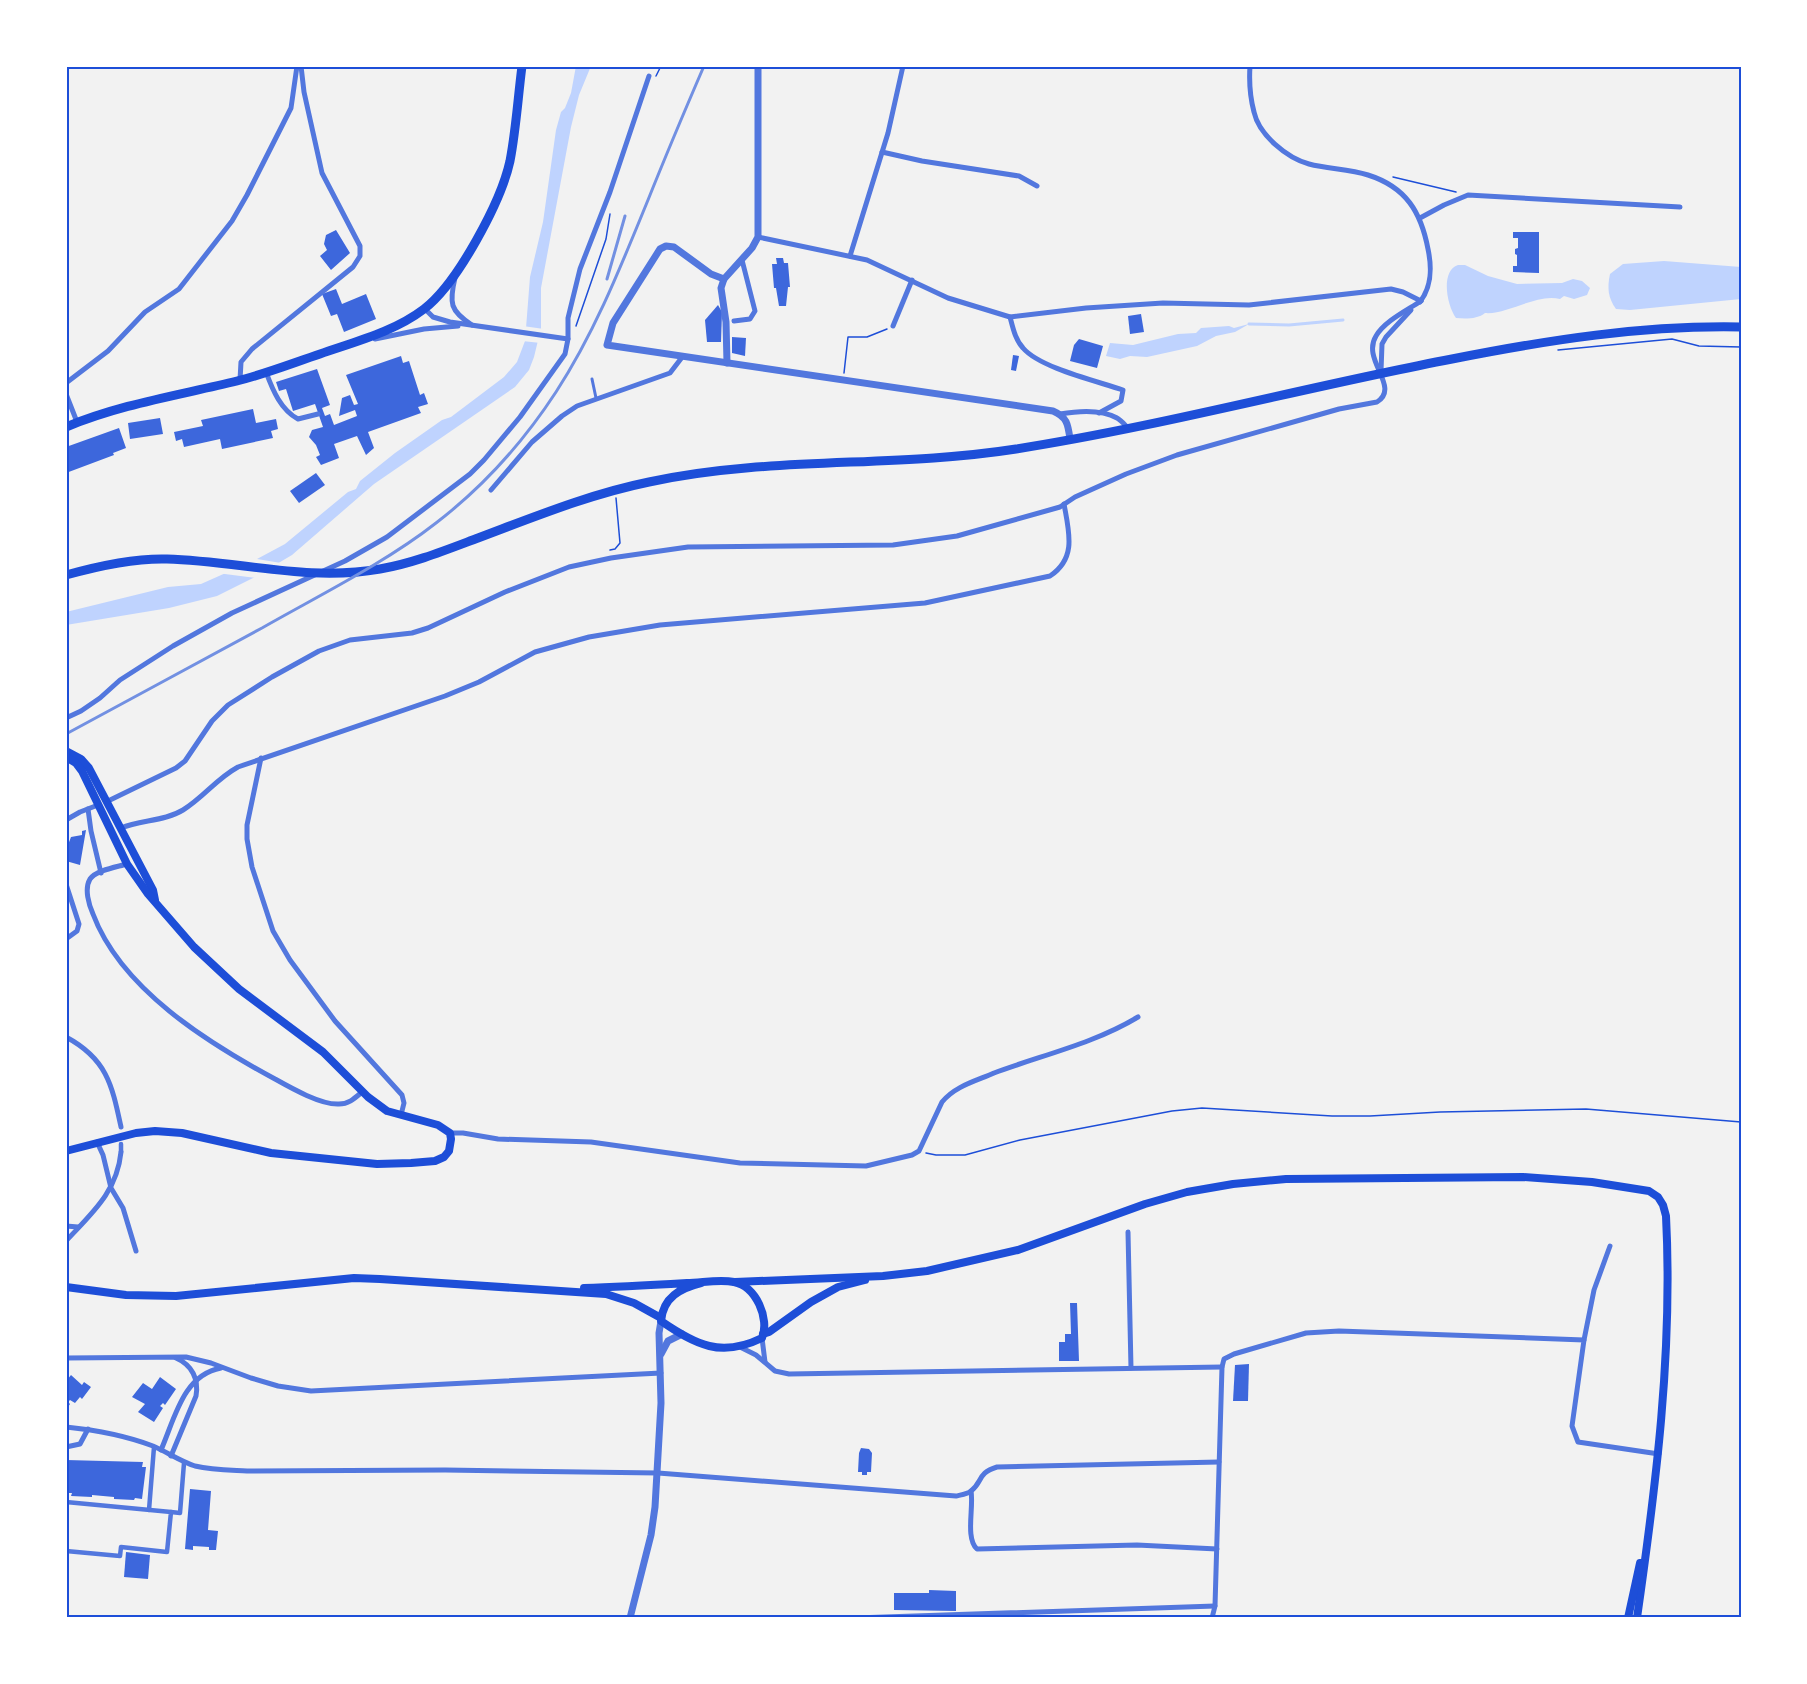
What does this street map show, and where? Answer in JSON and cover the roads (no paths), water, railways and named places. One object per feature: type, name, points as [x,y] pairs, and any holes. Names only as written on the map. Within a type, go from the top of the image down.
[{"type":"main road","points":[[66,427],[106,412],[240,380],[353,344],[408,319],[424,308],[447,285],[492,212],[510,161],[522,66]]},
{"type":"main road","points":[[66,575],[134,561],[161,559],[319,574],[360,573],[392,567],[429,556],[613,490],[683,475],[744,468],[951,457],[1010,450],[1128,428],[1509,347],[1575,337],[1676,328],[1741,327]]},
{"type":"main road","points":[[66,751],[81,759],[89,768],[153,890],[155,900]]},
{"type":"main road","points":[[66,758],[76,763],[82,771],[127,864],[148,894],[194,948],[239,988],[323,1052],[362,1092],[383,1109],[438,1125],[450,1134],[451,1145],[444,1157],[435,1161],[377,1164],[271,1153],[173,1132],[136,1133],[66,1151]]},
{"type":"main road","points":[[98,806],[108,801]]},
{"type":"main road","points":[[111,833],[121,828]]},
{"type":"main road","points":[[544,1290],[884,1276],[927,1271],[1018,1250],[1145,1204],[1187,1192],[1233,1184],[1286,1179],[1522,1177],[1592,1182],[1649,1191],[1664,1205],[1667,1230],[1666,1345],[1659,1454],[1637,1618]]},
{"type":"main road","points":[[66,1287],[126,1295],[176,1296],[354,1278],[618,1297],[634,1303],[701,1345],[719,1349],[739,1346],[763,1336],[811,1302],[838,1287],[884,1276]]},
{"type":"main road","points":[[661,1320],[677,1291],[701,1282]]},
{"type":"main road","points":[[735,1282],[746,1287],[758,1300],[762,1311],[763,1336]]},
{"type":"main road","points":[[1628,1618],[1648,1531]]},
{"type":"street","points":[[240,380],[241,362],[252,349],[353,267],[360,256],[360,246],[322,174],[299,66]]},
{"type":"street","points":[[66,383],[108,351],[145,312],[179,289],[232,221],[291,108],[299,66]]},
{"type":"street","points":[[727,363],[726,322],[721,297],[724,279],[752,248],[758,237],[758,66]]},
{"type":"street","points":[[850,256],[882,153],[903,66]]},
{"type":"street","points":[[1250,66],[1249,78],[1254,114],[1263,130],[1276,145],[1307,164],[1368,175],[1390,185],[1408,200],[1420,218],[1429,255],[1431,275],[1428,289],[1421,301],[1386,337],[1382,344],[1380,373]]},
{"type":"street","points":[[66,718],[81,711],[120,680],[173,646],[232,613],[360,554],[424,510],[470,474],[491,452],[520,417],[565,354],[568,318],[580,269],[610,192],[649,76]]},
{"type":"street","points":[[882,153],[1019,176],[1037,186]]},
{"type":"street","points":[[1420,218],[1438,207],[1468,195],[1680,207]]},
{"type":"street","points":[[758,237],[867,260],[948,298],[1010,317],[1086,308],[1163,303],[1249,305],[1391,289],[1421,301]]},
{"type":"street","points":[[724,279],[711,274],[674,247],[666,246],[660,249],[613,323],[607,345],[1053,411],[1067,421],[1070,439]]},
{"type":"street","points":[[734,321],[750,319],[755,311],[742,260]]},
{"type":"street","points":[[456,271],[451,293],[452,306],[458,316],[471,326]]},
{"type":"street","points":[[893,326],[912,280]]},
{"type":"street","points":[[108,801],[176,768],[184,761],[212,721],[228,705],[319,651],[350,640],[412,633],[429,628],[505,592],[569,567],[623,556],[688,547],[872,546],[921,543],[957,536],[1064,504],[1126,474],[1178,455],[1339,409],[1377,402],[1381,399],[1385,389],[1372,357],[1373,342],[1376,336],[1392,321],[1421,301]]},
{"type":"street","points":[[424,308],[433,317],[450,322],[568,339]]},
{"type":"street","points":[[1010,317],[1015,336],[1023,349],[1036,358],[1060,369],[1123,390],[1121,401],[1099,413]]},
{"type":"street","points":[[353,344],[442,327],[471,326]]},
{"type":"street","points":[[491,490],[547,427],[577,406],[670,373],[683,356]]},
{"type":"street","points":[[266,372],[287,413],[298,419],[318,414]]},
{"type":"street","points":[[66,394],[77,422]]},
{"type":"street","points":[[1060,414],[1077,411],[1099,413],[1118,418],[1128,428]]},
{"type":"street","points":[[121,828],[182,811],[225,774],[261,758],[445,696],[479,682],[535,652],[589,637],[660,625],[925,603],[1050,576],[1061,569],[1070,546],[1064,504]]},
{"type":"street","points":[[261,758],[247,825],[247,839],[252,867],[273,931],[290,960],[335,1021],[402,1095],[404,1103],[401,1115]]},
{"type":"street","points":[[66,820],[98,806]]},
{"type":"street","points":[[88,809],[101,873]]},
{"type":"street","points":[[127,864],[94,875],[89,880],[87,889],[90,907],[103,938],[110,950],[136,980],[197,1032],[222,1049],[292,1088],[338,1104],[349,1102],[362,1092]]},
{"type":"street","points":[[66,884],[79,924],[77,931],[66,939]]},
{"type":"street","points":[[450,1134],[464,1133],[498,1139],[591,1142],[750,1163],[866,1166],[912,1155],[919,1151],[937,1112],[948,1095],[963,1086],[1107,1033],[1137,1017]]},
{"type":"street","points":[[66,1037],[82,1047],[105,1072],[113,1087],[121,1127]]},
{"type":"street","points":[[97,1142],[103,1155],[111,1188],[123,1208],[136,1251]]},
{"type":"street","points":[[66,1241],[111,1188],[119,1167],[121,1144]]},
{"type":"street","points":[[66,1226],[78,1227]]},
{"type":"street","points":[[1128,1233],[1131,1368]]},
{"type":"street","points":[[1610,1246],[1594,1290],[1584,1340],[1572,1426],[1578,1442],[1659,1454]]},
{"type":"street","points":[[630,1618],[651,1535],[658,1473],[661,1421],[659,1333],[661,1320]]},
{"type":"street","points":[[1212,1618],[1215,1606],[1224,1359],[1306,1333],[1339,1331],[1584,1340]]},
{"type":"street","points":[[661,1356],[668,1341],[682,1334]]},
{"type":"street","points":[[763,1336],[765,1362]]},
{"type":"street","points":[[739,1346],[775,1371],[789,1374],[1222,1367]]},
{"type":"street","points":[[66,1358],[173,1357],[198,1359],[278,1386],[311,1391],[661,1373]]},
{"type":"street","points":[[171,1456],[196,1396],[196,1378],[187,1365],[173,1357]]},
{"type":"street","points":[[161,1450],[186,1391],[196,1378],[208,1371],[223,1368]]},
{"type":"street","points":[[66,1427],[122,1436],[154,1447],[184,1462],[215,1469],[658,1473],[956,1496],[971,1491],[982,1475],[997,1467],[1219,1462]]},
{"type":"street","points":[[66,1447],[80,1444],[88,1429]]},
{"type":"street","points":[[149,1510],[154,1447]]},
{"type":"street","points":[[66,1502],[180,1513],[184,1462]]},
{"type":"street","points":[[971,1491],[973,1501],[970,1538],[977,1549],[1137,1545],[1216,1549]]},
{"type":"street","points":[[66,1551],[120,1556],[121,1547],[167,1552],[171,1512]]},
{"type":"street","points":[[855,1618],[1215,1606]]},
{"type":"lane","points":[[592,379],[596,399]]},
{"type":"water","points":[[576,66],[591,66],[579,95],[571,127],[541,288],[541,328],[529,370],[515,387],[374,484],[292,555],[253,578],[217,596],[169,608],[66,625],[66,612],[168,587],[201,584],[285,544],[348,492],[356,489],[360,481],[395,453],[442,420],[451,417],[504,377],[517,362],[525,341],[530,277],[543,222],[556,130],[561,112],[571,93]]},
{"type":"water","points":[[1664,261],[1741,267],[1741,299],[1630,310],[1616,309],[1609,293],[1610,274],[1623,264]]},
{"type":"water","points":[[1458,265],[1465,265],[1488,276],[1517,284],[1562,283],[1573,279],[1582,281],[1590,288],[1587,295],[1574,299],[1564,296],[1560,299],[1542,299],[1494,313],[1456,318],[1448,298],[1447,281],[1452,269]]},
{"type":"water","points":[[1249,324],[1235,332],[1216,336],[1197,346],[1147,357],[1130,356],[1120,359],[1106,356],[1110,343],[1133,345],[1178,334],[1196,333],[1201,328],[1229,326],[1234,328]]},
{"type":"waterway","points":[[1249,324],[1289,325],[1343,320]]},
{"type":"railway","points":[[66,734],[262,628],[395,552],[436,523],[486,479],[544,410],[583,346],[617,274],[704,66]]},
{"type":"railway","points":[[607,279],[625,216]]}]
